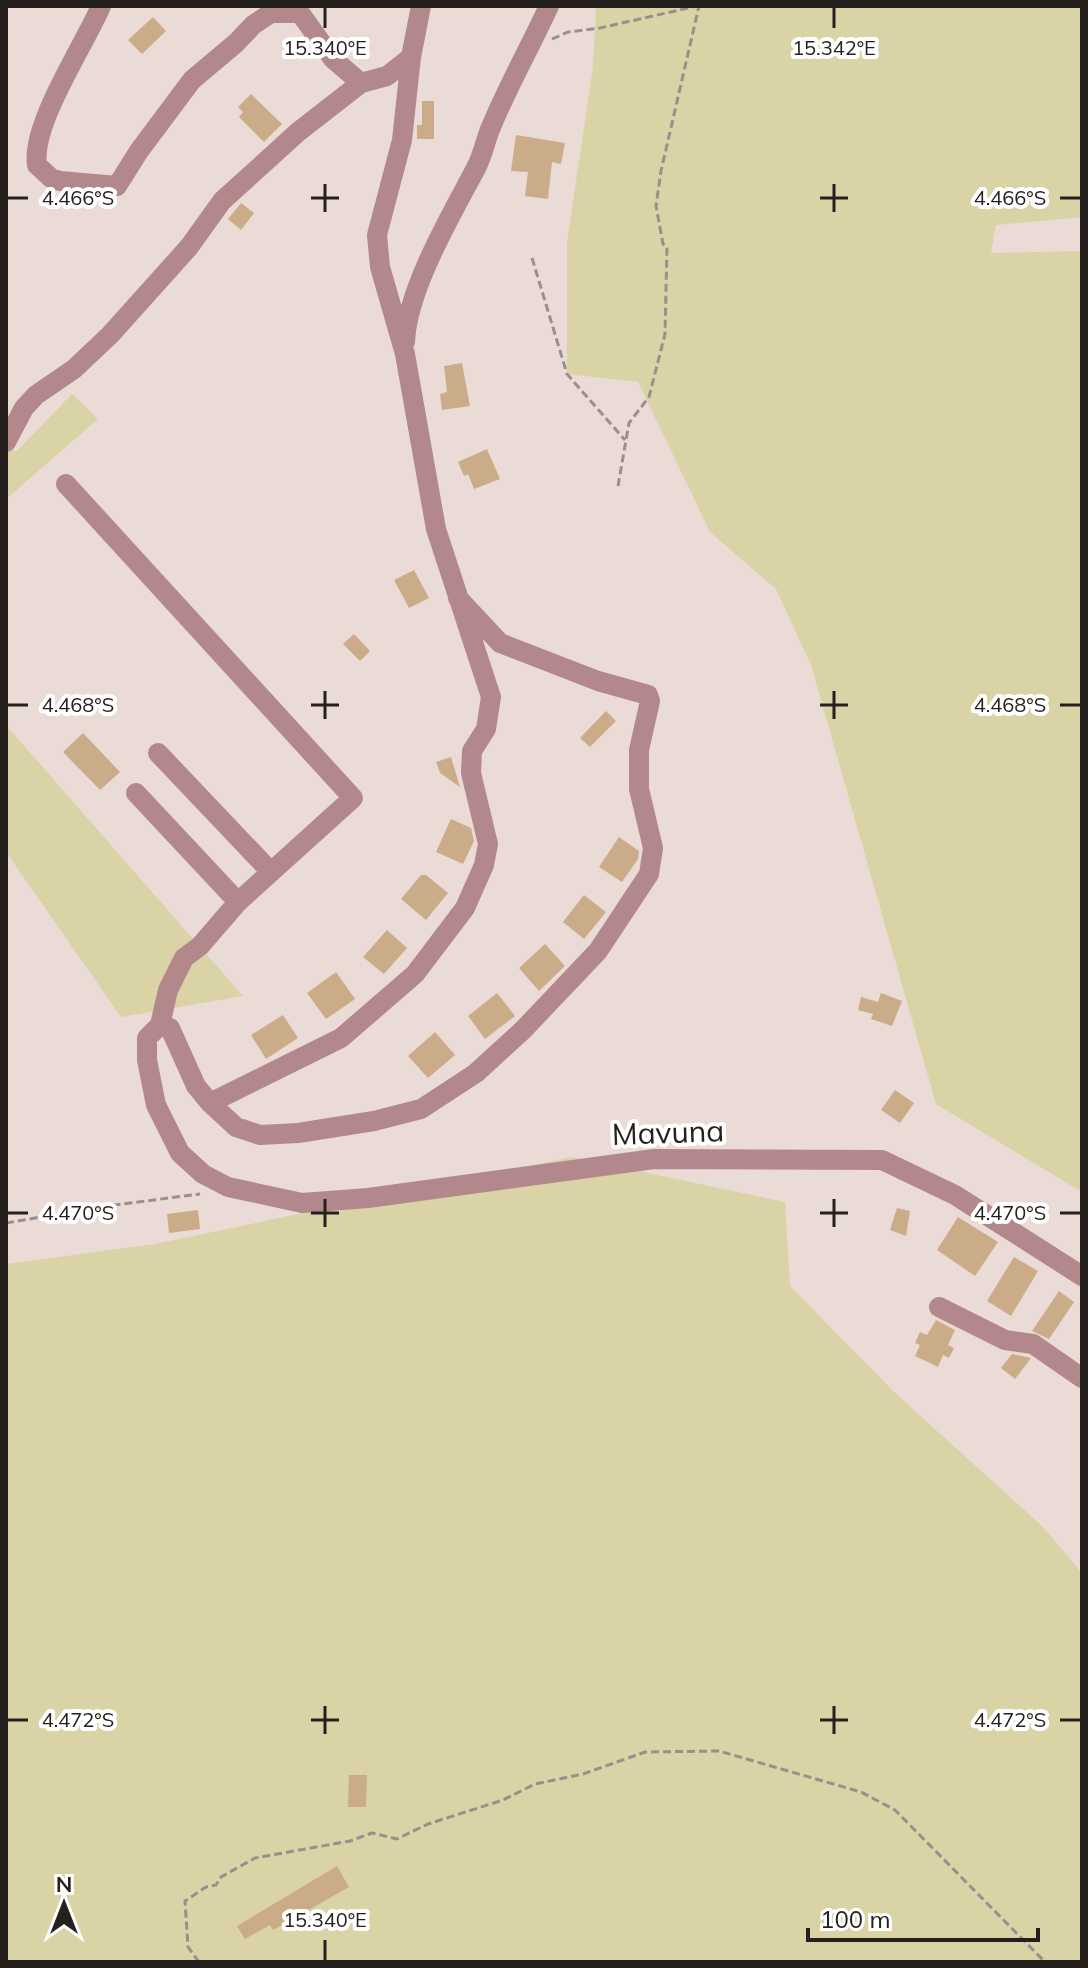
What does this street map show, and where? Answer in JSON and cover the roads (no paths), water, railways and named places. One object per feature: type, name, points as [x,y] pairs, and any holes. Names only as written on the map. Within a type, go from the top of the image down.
[{"type":"street","points":[[101,6],[41,129],[35,155],[37,165],[51,178],[112,187],[119,184],[133,159],[192,80],[253,25],[271,13],[298,10],[333,59],[361,83]]},
{"type":"street","points":[[210,1103],[341,1038],[415,974],[465,908],[484,865],[488,844],[471,773],[472,751],[486,729],[491,697],[436,529],[405,354],[380,267],[377,235],[402,140],[411,57],[421,6]]},
{"type":"street","points":[[405,354],[405,328],[420,284],[549,6]]},
{"type":"street","points":[[6,442],[24,408],[36,395],[74,369],[110,335],[189,247],[222,201],[298,132],[361,83],[387,76],[411,57]]},
{"type":"street","points":[[66,484],[353,798],[270,871],[200,946],[184,958],[168,990],[160,1025],[170,1028],[196,1086],[236,1127],[260,1135],[298,1133],[374,1121],[421,1109],[476,1073],[523,1030],[598,951],[649,874],[653,848],[639,789],[639,750],[650,701],[648,695],[598,681],[500,643],[458,598]]},
{"type":"street","points":[[158,753],[270,871]]},
{"type":"street","points":[[136,793],[238,902]]},
{"type":"street","name":"Mavuna","points":[[160,1025],[147,1038],[147,1060],[156,1105],[180,1153],[203,1174],[228,1187],[302,1203],[368,1198],[654,1159],[882,1160],[955,1195],[1082,1276]]},
{"type":"street","points":[[939,1307],[1005,1340],[1033,1344],[1082,1378]]}]
